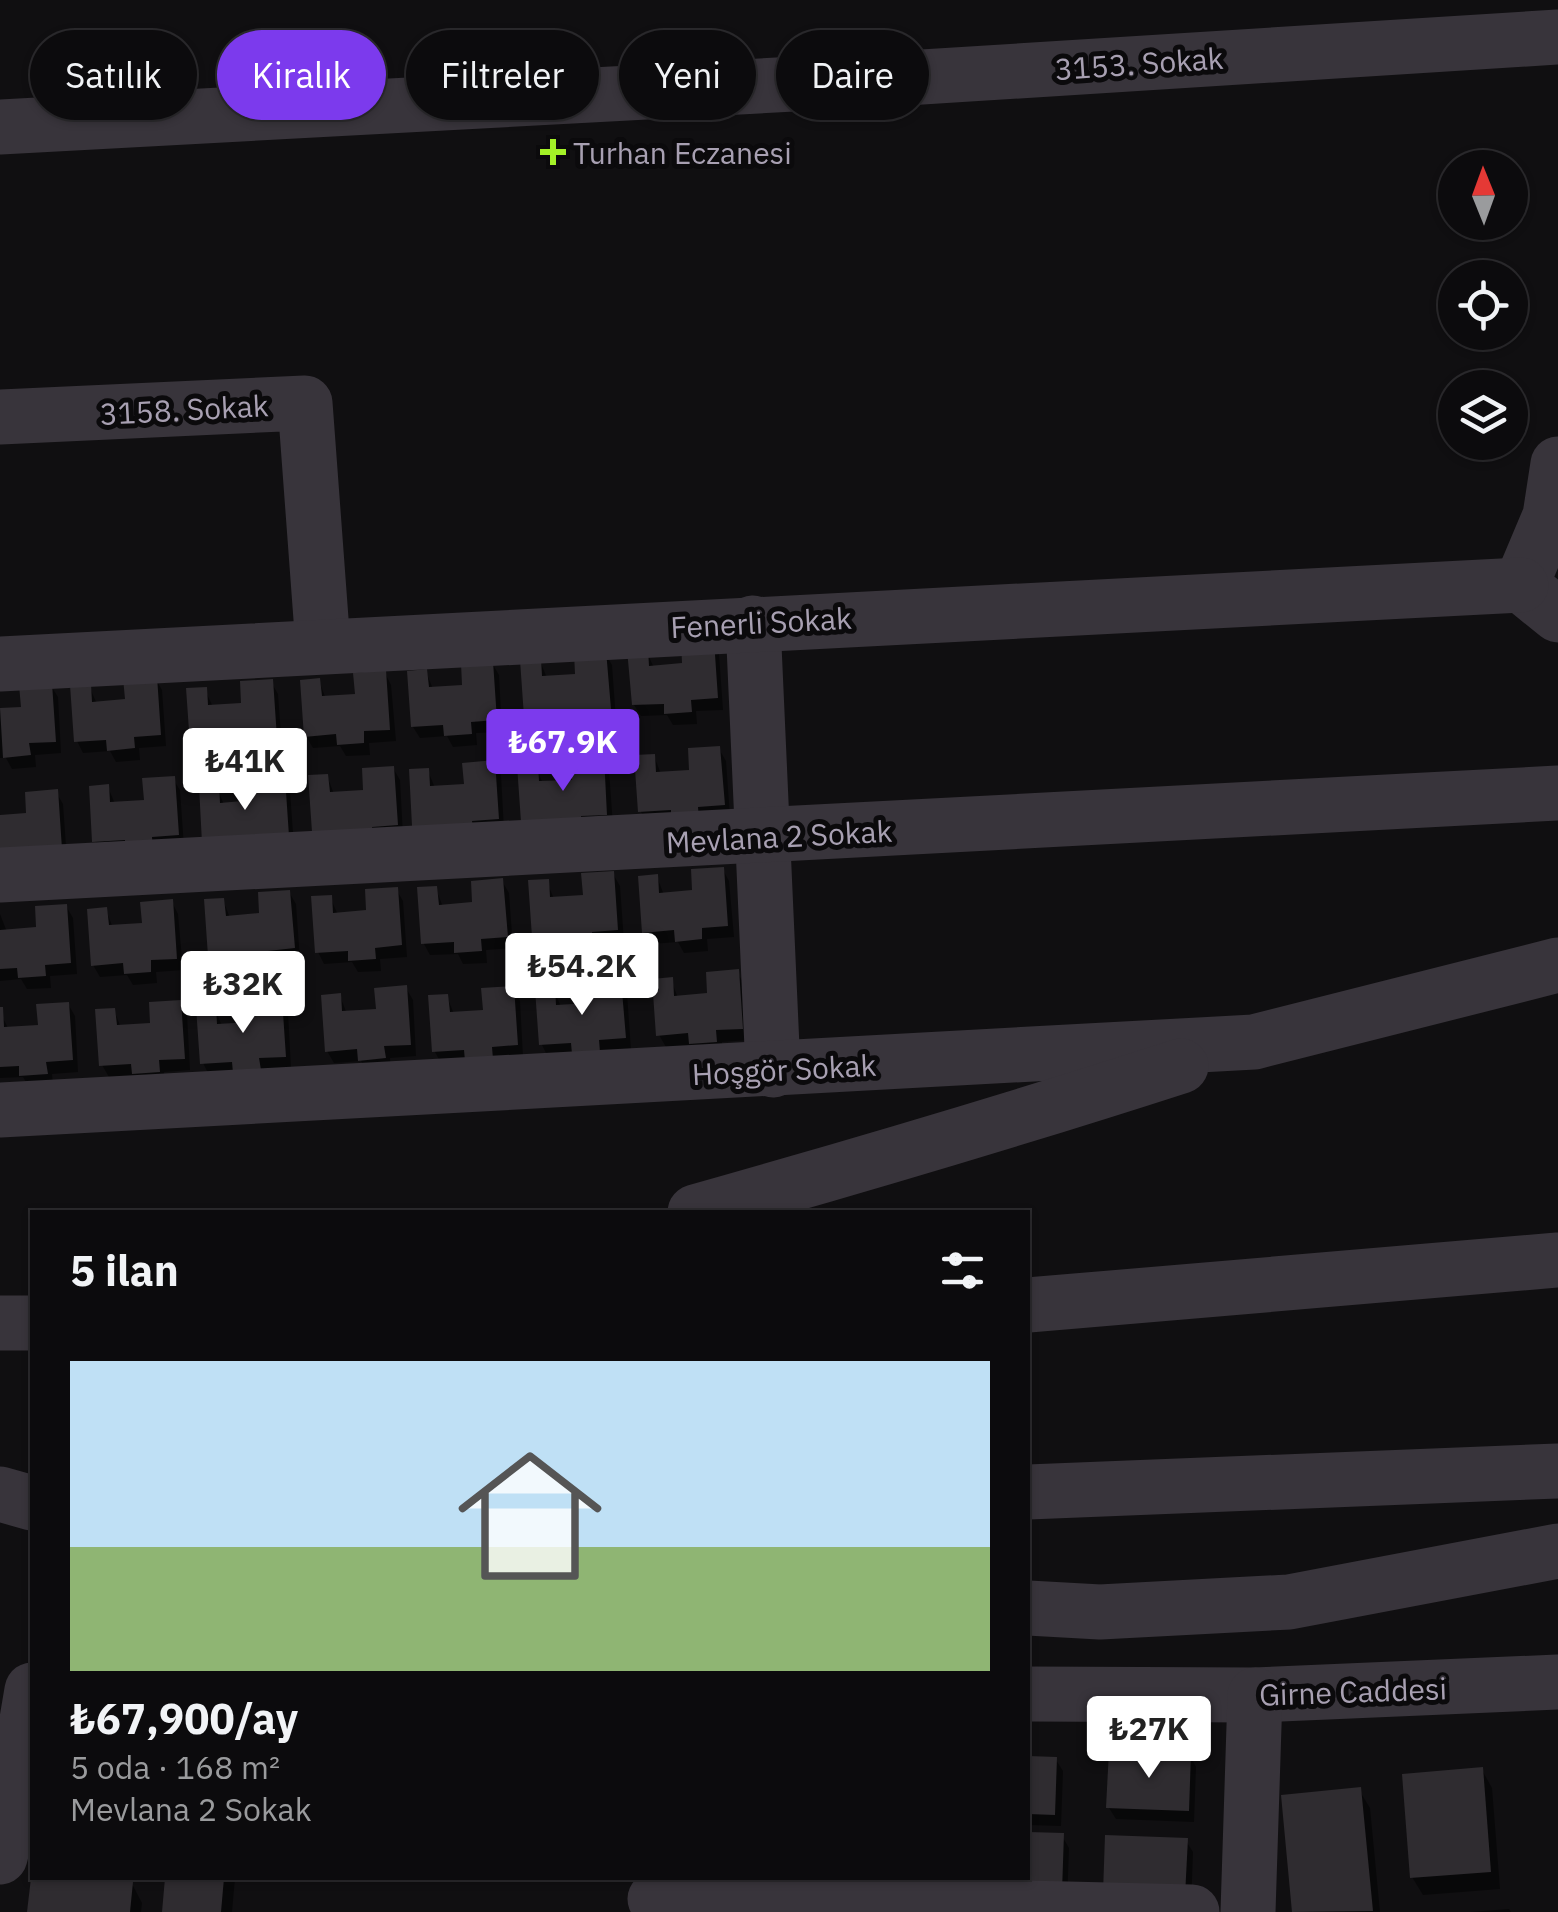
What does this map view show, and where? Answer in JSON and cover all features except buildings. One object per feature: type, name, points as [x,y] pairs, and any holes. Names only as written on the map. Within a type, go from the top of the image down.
[{"type":"street","name":"3153. Sokak","points":[[0,127],[886,79],[1558,37]]},
{"type":"street","name":"3158. Sokak","points":[[0,418],[305,403],[323,646]]},
{"type":"street","points":[[1540,600],[1558,464]]},
{"type":"street","name":"Fenerli Sokak","points":[[0,664],[753,622],[1540,600]]},
{"type":"street","points":[[753,622],[773,1070]]},
{"type":"street","name":"Mevlana 2 Sokak","points":[[0,874],[1558,794]]},
{"type":"street","name":"Hoşgör Sokak","points":[[0,1110],[1254,1042],[1558,965]]},
{"type":"street","points":[[703,1210],[962,1136],[1254,1042]]},
{"type":"street","points":[[1030,1305],[1558,1260]]},
{"type":"street","points":[[0,1324],[30,1323]]},
{"type":"street","points":[[1030,1492],[1558,1470]]},
{"type":"street","points":[[0,1494],[30,1503]]},
{"type":"street","points":[[1030,1608],[1100,1612],[1289,1602],[1558,1552]]},
{"type":"street","name":"Girne Caddesi","points":[[1030,1694],[1255,1696],[1558,1682]]},
{"type":"street","points":[[1248,1912],[1255,1696]]},
{"type":"street","points":[[0,1857],[11,1816],[30,1702]]},
{"type":"street","points":[[656,1896],[1192,1912]]},
{"type":"place","name":"Turhan Eczanesi","points":[[553,152]]}]
